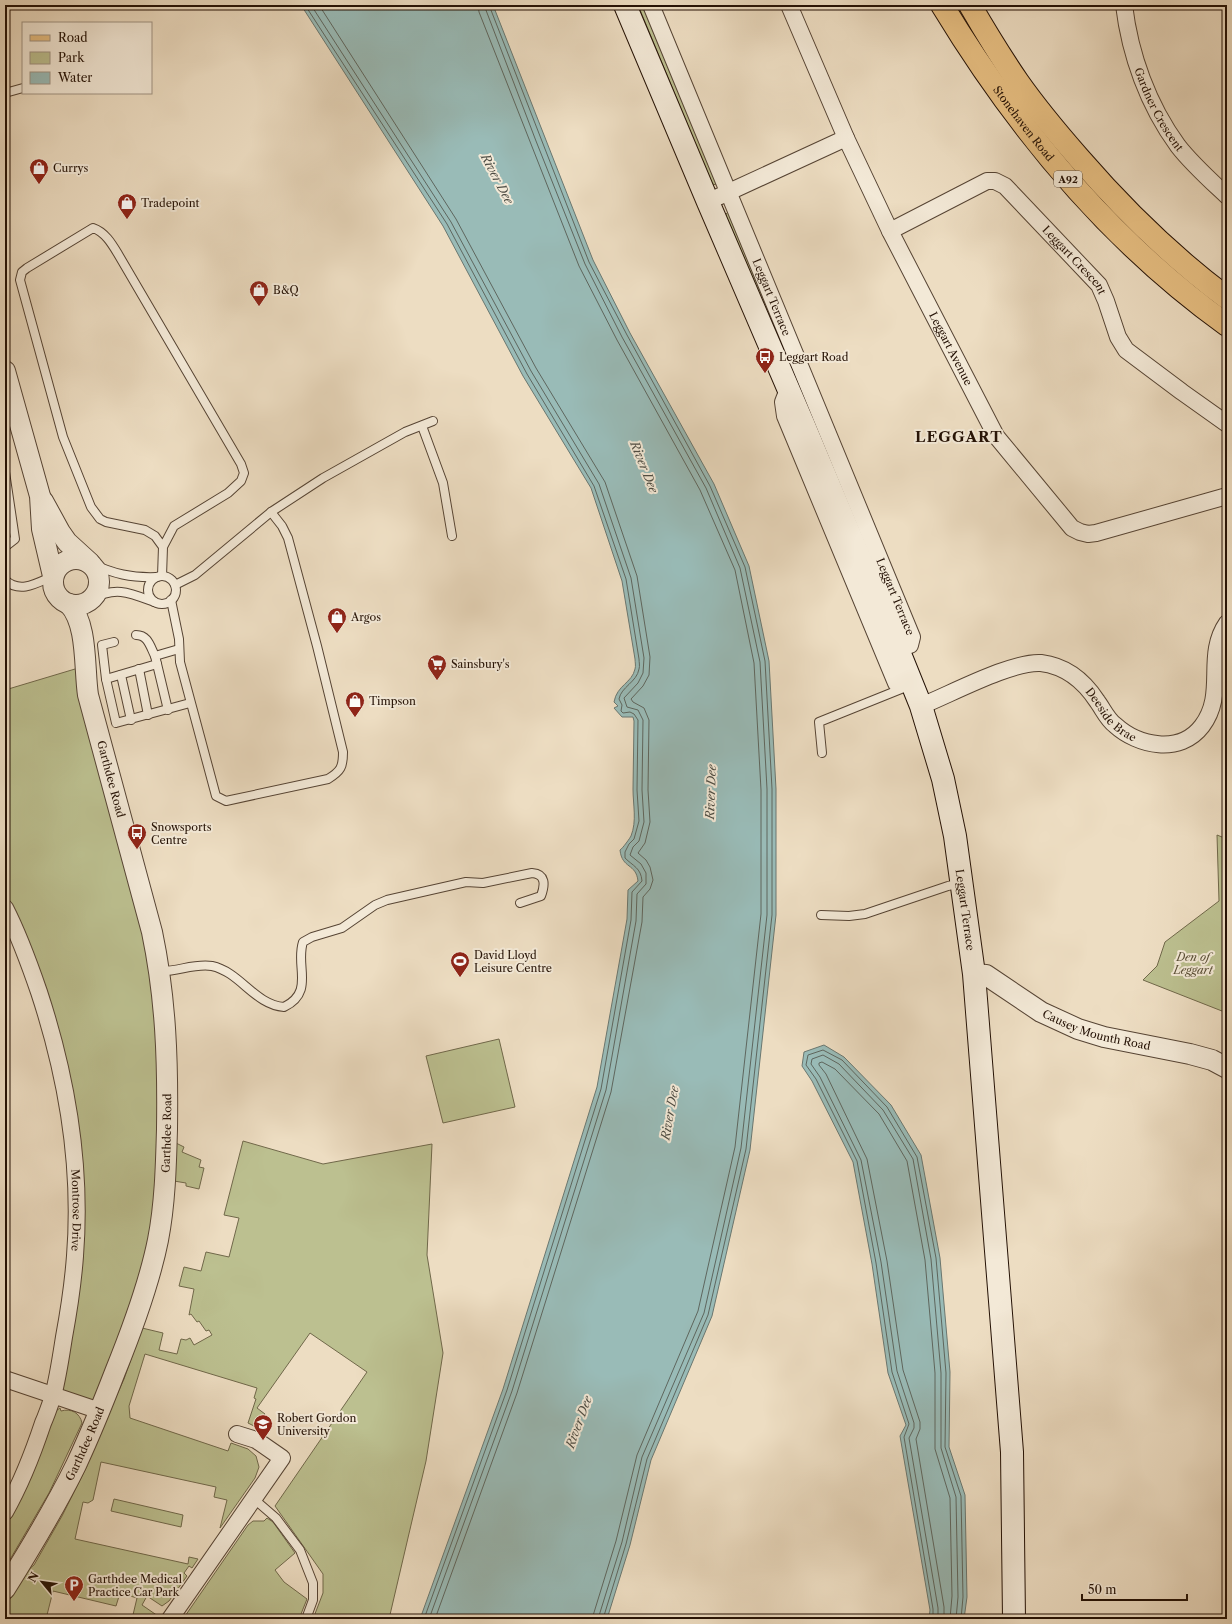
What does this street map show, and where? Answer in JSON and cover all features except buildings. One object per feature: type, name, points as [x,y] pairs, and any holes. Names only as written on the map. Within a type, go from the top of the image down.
[{"type":"main road","name":"Leggart Terrace","points":[[625,5],[913,685],[921,706],[943,779],[955,836],[974,974],[1012,1452],[1014,1619]]},
{"type":"main road","name":"Stonehaven Road","points":[[961,10],[1033,136],[1097,211],[1150,264],[1227,325]]},
{"type":"main road","name":"Stonehaven Road","points":[[986,53],[1019,83],[1045,118],[1108,190],[1156,240],[1227,298]]},
{"type":"street","name":"Leggart Terrace","points":[[650,5],[912,637],[910,644],[898,649]]},
{"type":"street","name":"Leggart Avenue","points":[[789,5],[846,138],[890,231],[996,436],[1072,528],[1088,534],[1096,533],[1227,496]]},
{"type":"street","name":"Gardner Crescent","points":[[1124,5],[1127,32],[1135,59],[1160,117],[1178,146],[1227,196]]},
{"type":"street","points":[[708,202],[846,138]]},
{"type":"street","name":"Leggart Crescent","points":[[890,231],[987,181],[995,181],[1005,186],[1099,286],[1106,300],[1118,337],[1126,350],[1227,424]]},
{"type":"street","points":[[5,371],[9,395],[20,420],[40,496],[42,529],[53,576],[54,590],[57,596],[68,604],[84,604],[92,599],[99,587],[100,580],[90,563],[67,542],[40,496]]},
{"type":"street","points":[[788,389],[783,402],[784,416],[896,683],[913,685]]},
{"type":"street","points":[[53,576],[56,569],[68,560],[76,558],[90,563]]},
{"type":"street","name":"Garthdee Road","points":[[85,652],[92,599]]},
{"type":"street","name":"Garthdee Road","points":[[5,1589],[29,1551],[64,1488],[100,1411],[137,1316],[153,1264],[158,1239],[166,1161],[168,1086],[165,1015],[159,971],[152,932],[88,695],[85,652],[78,617],[68,604]]},
{"type":"street","name":"Deeside Brae","points":[[921,706],[1008,670],[1040,663],[1057,666],[1069,672],[1082,682],[1097,700],[1113,724],[1135,739],[1149,743],[1177,744],[1190,738],[1200,728],[1213,707],[1218,640],[1227,623]]},
{"type":"street","name":"Montrose Drive","points":[[5,908],[29,963],[52,1031],[72,1132],[77,1217],[72,1290],[53,1396],[36,1444],[18,1487],[5,1512]]},
{"type":"street","name":"Causey Mounth Road","points":[[974,974],[986,975],[1041,1012],[1078,1029],[1104,1037],[1190,1054],[1212,1060],[1227,1068]]},
{"type":"street","points":[[5,1379],[100,1411]]},
{"type":"street","points":[[170,1619],[282,1458],[256,1440],[237,1434]]},
{"type":"lane","points":[[5,93],[22,88]]},
{"type":"lane","points":[[160,576],[163,547],[174,526],[228,493],[241,481],[244,473],[241,464],[118,254],[105,236],[97,229],[93,228],[27,268],[22,272],[20,280],[63,437],[91,507],[100,519],[106,522],[145,530],[155,536],[163,547]]},
{"type":"lane","points":[[175,585],[195,575],[271,512],[323,478],[406,432],[433,420]]},
{"type":"lane","points":[[422,426],[444,483],[452,536]]},
{"type":"lane","points":[[5,472],[15,539],[5,545]]},
{"type":"lane","points":[[171,600],[179,639],[180,662],[216,796],[226,801],[328,780],[337,774],[343,764],[343,752],[292,552],[282,526],[271,512]]},
{"type":"lane","points":[[90,563],[120,575],[143,577],[160,576],[170,579],[175,585],[175,593],[171,600],[163,604],[123,591],[108,592],[92,599]]},
{"type":"lane","points":[[5,580],[11,585],[22,587],[53,576]]},
{"type":"lane","points":[[155,602],[151,598],[148,588],[153,579],[160,576]]},
{"type":"lane","points":[[136,636],[141,635],[148,640],[155,656],[168,710]]},
{"type":"lane","points":[[114,642],[102,645],[106,679],[116,723],[190,703]]},
{"type":"lane","points":[[155,656],[180,649]]},
{"type":"lane","points":[[106,679],[157,664]]},
{"type":"lane","points":[[139,669],[148,715]]},
{"type":"lane","points":[[121,674],[131,720]]},
{"type":"lane","points":[[822,753],[819,722],[913,685]]},
{"type":"lane","points":[[159,971],[199,966],[212,966],[232,976],[272,1005],[284,1007],[298,997],[300,991],[303,979],[301,952],[303,942],[312,936],[342,928],[375,905],[387,900],[466,882],[483,883],[537,873],[542,877],[545,884],[541,896],[520,903]]},
{"type":"lane","points":[[821,915],[849,916],[865,914],[962,882]]},
{"type":"lane","points":[[254,1499],[276,1518],[300,1550],[313,1583],[313,1600],[306,1619]]},
{"type":"green space","points":[[638,5],[644,5],[717,185],[712,184]]},
{"type":"green space","points":[[728,212],[729,213],[904,632],[726,217]]},
{"type":"green space","points":[[85,666],[152,932],[163,1199],[100,1411],[53,1396],[72,1290],[65,1091],[5,908],[5,690]]},
{"type":"green space","name":"Den of Leggart","points":[[1217,835],[1227,839],[1227,1013],[1143,980],[1157,966],[1165,942],[1219,901]]},
{"type":"green space","points":[[499,1039],[515,1107],[443,1123],[426,1056]]},
{"type":"green space","points":[[243,1141],[323,1164],[432,1144],[427,1255],[443,1353],[426,1461],[389,1619],[313,1619],[323,1593],[323,1574],[275,1506],[367,1372],[310,1333],[257,1408],[265,1414],[256,1427],[248,1423],[256,1399],[254,1398],[257,1388],[145,1354],[129,1406],[130,1418],[228,1451],[231,1443],[248,1449],[256,1456],[259,1467],[255,1478],[220,1528],[227,1500],[214,1497],[216,1487],[101,1462],[93,1500],[88,1503],[83,1502],[75,1539],[188,1564],[189,1557],[198,1559],[192,1568],[189,1566],[184,1573],[187,1576],[169,1601],[162,1606],[147,1596],[142,1605],[158,1616],[157,1619],[132,1619],[137,1598],[120,1593],[116,1606],[53,1591],[46,1619],[5,1619],[5,1607],[28,1570],[34,1565],[62,1516],[87,1466],[85,1465],[124,1379],[142,1328],[163,1333],[159,1350],[177,1354],[181,1339],[186,1340],[190,1338],[194,1345],[212,1335],[209,1330],[206,1331],[199,1321],[197,1322],[191,1314],[189,1315],[194,1289],[179,1286],[184,1267],[201,1271],[206,1252],[229,1257],[239,1218],[224,1215]]},
{"type":"green space","points":[[176,1143],[184,1147],[182,1152],[201,1160],[199,1167],[204,1168],[199,1189],[186,1186],[186,1183],[174,1181]]},
{"type":"green space","points":[[60,1408],[61,1411],[68,1410],[77,1414],[82,1423],[49,1493],[5,1568],[5,1524],[53,1413]]},
{"type":"green space","points":[[114,1499],[183,1515],[181,1527],[111,1511]]},
{"type":"green space","points":[[267,1518],[273,1522],[295,1553],[275,1570],[284,1582],[307,1599],[299,1619],[183,1619],[248,1525],[253,1521],[264,1521]]},
{"type":"water","name":"River Dee","points":[[301,5],[493,5],[593,260],[630,333],[714,484],[749,566],[769,661],[776,789],[776,915],[750,1150],[712,1316],[651,1460],[630,1545],[607,1619],[420,1619],[503,1389],[597,1087],[627,919],[628,890],[638,881],[635,871],[623,860],[620,850],[631,836],[634,825],[634,721],[633,717],[622,717],[614,708],[618,706],[614,702],[618,692],[631,678],[635,669],[635,659],[622,581],[591,488],[523,376],[443,226]]},
{"type":"water","points":[[824,1045],[844,1057],[891,1105],[921,1155],[940,1258],[950,1372],[949,1447],[965,1495],[967,1597],[964,1619],[929,1619],[930,1610],[900,1436],[906,1425],[888,1373],[872,1264],[853,1162],[812,1081],[802,1066],[804,1052]]},
{"type":"place","name":"Currys","points":[[39,185]]},
{"type":"place","name":"Tradepoint","points":[[127,220]]},
{"type":"place","name":"B&Q","points":[[259,307]]},
{"type":"place","name":"Leggart Road","points":[[765,374]]},
{"type":"place","name":"Argos","points":[[337,634]]},
{"type":"place","name":"Sainsbury's","points":[[437,681]]},
{"type":"place","name":"Timpson","points":[[355,718]]},
{"type":"place","name":"Snowsports Centre","points":[[137,850]]},
{"type":"place","name":"David Lloyd Leisure Centre","points":[[460,978]]},
{"type":"place","name":"Robert Gordon University","points":[[263,1441]]},
{"type":"place","name":"Garthdee Medical Practice Car Park","points":[[74,1602]]},
{"type":"district","name":"LEGGART","points":[[959,437]]}]
